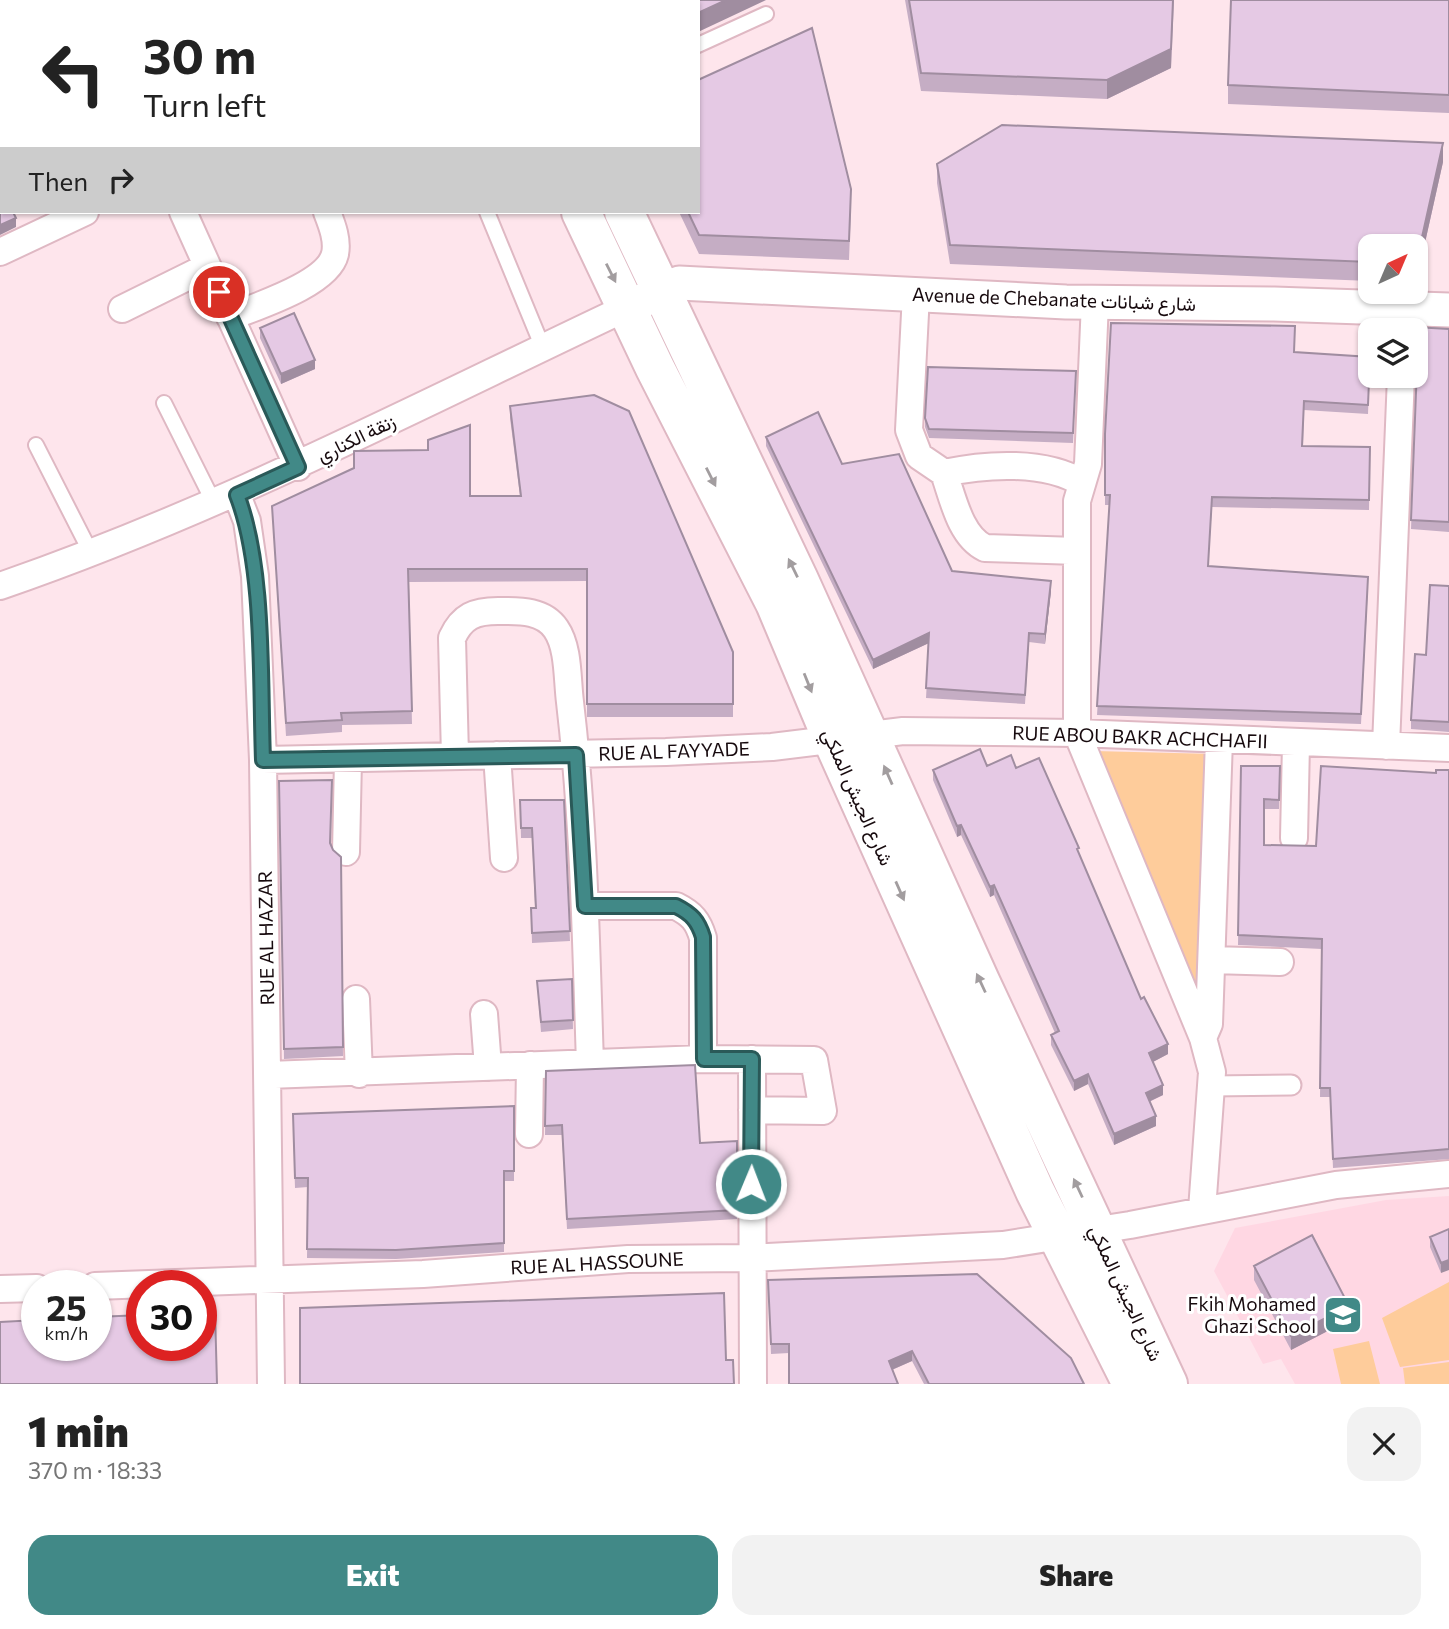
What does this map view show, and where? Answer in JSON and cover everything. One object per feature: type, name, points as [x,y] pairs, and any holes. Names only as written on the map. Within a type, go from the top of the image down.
[{"type":"main road","name":"شارع الجيش الملكي","points":[[582,214],[775,603],[832,741],[1058,1236],[1132,1384]]},
{"type":"main road","name":"شارع الجيش الملكي","points":[[625,214],[870,736],[1168,1384]]},
{"type":"street","points":[[0,252],[81,214]]},
{"type":"street","points":[[184,214],[298,467]]},
{"type":"street","points":[[230,317],[310,281],[329,268],[336,241],[328,214]]},
{"type":"street","points":[[122,309],[207,267]]},
{"type":"street","name":"Avenue de Chebanate شارع شبانات","points":[[628,307],[679,283],[1385,318]]},
{"type":"street","points":[[916,294],[909,430],[919,456],[944,473],[968,536],[977,545],[985,548],[1077,551]]},
{"type":"street","points":[[1095,302],[1088,464],[1077,501],[1077,733],[1211,1060],[1202,1210]]},
{"type":"street","name":"زنقة الكناري","points":[[0,586],[226,499],[298,467],[628,307]]},
{"type":"street","name":"Avenue de Chebanate شارع شبانات","points":[[1408,318],[1449,310]]},
{"type":"street","points":[[1386,746],[1401,388]]},
{"type":"street","points":[[944,473],[991,467],[1057,470],[1082,483]]},
{"type":"street","name":"RUE AL HAZAR","points":[[226,499],[247,521],[255,576],[263,760],[272,1278],[271,1384]]},
{"type":"street","points":[[455,756],[452,638],[457,627],[470,615],[498,611],[530,612],[544,617],[561,638],[576,755],[585,906],[590,1064]]},
{"type":"street","name":"RUE ABOU BAKR ACHCHAFII","points":[[832,741],[903,731],[1077,733],[1449,748]]},
{"type":"street","points":[[1203,1038],[1209,1024],[1219,740]]},
{"type":"street","name":"RUE AL FAYYADE","points":[[263,760],[576,755],[772,747],[832,741]]},
{"type":"street","points":[[1294,838],[1296,743]]},
{"type":"street","points":[[497,755],[504,858]]},
{"type":"street","points":[[346,852],[348,760]]},
{"type":"street","points":[[585,906],[676,906],[690,912],[703,937],[704,1059]]},
{"type":"street","points":[[1212,960],[1280,962]]},
{"type":"street","points":[[356,999],[359,1073]]},
{"type":"street","points":[[484,1014],[488,1067]]},
{"type":"street","points":[[268,1075],[704,1059],[814,1060],[823,1111],[752,1110]]},
{"type":"street","points":[[752,1059],[750,1258],[753,1384]]},
{"type":"street","points":[[530,1065],[530,1134]]},
{"type":"street","points":[[1211,1086],[1291,1085]]},
{"type":"street","name":"RUE AL HASSOUNE","points":[[112,1285],[423,1274],[628,1259],[750,1258],[1003,1245],[1097,1228],[1130,1225],[1336,1185],[1449,1174]]},
{"type":"street","points":[[0,1289],[21,1288]]},
{"type":"lane","points":[[700,44],[766,14]]},
{"type":"lane","points":[[489,214],[543,348]]},
{"type":"lane","points":[[164,403],[226,499]]},
{"type":"lane","points":[[36,445],[91,553]]},
{"type":"shaded area","points":[[1094,751],[1214,754],[1205,1013]]},
{"type":"shaded area","name":"Fkih Mohamed Ghazi School","points":[[1449,1196],[1449,1384],[1295,1384],[1281,1359],[1263,1364],[1214,1271],[1235,1228],[1386,1200]]},
{"type":"shaded area","points":[[1449,1282],[1449,1360],[1400,1367],[1382,1318]]},
{"type":"shaded area","points":[[1369,1341],[1380,1384],[1341,1384],[1333,1349]]},
{"type":"shaded area","points":[[1449,1362],[1449,1384],[1405,1384],[1403,1368]]},
{"type":"building","points":[[700,0],[726,0],[700,12]]},
{"type":"building","points":[[909,0],[1173,0],[1171,49],[1107,80],[921,73]]},
{"type":"building","points":[[1231,0],[1449,0],[1449,95],[1228,85]]},
{"type":"building","points":[[812,28],[851,189],[849,241],[699,235],[689,214],[700,214],[700,79]]},
{"type":"building","points":[[1002,125],[1443,143],[1423,234],[1358,234],[1358,262],[950,245],[937,164]]},
{"type":"building","points":[[0,214],[14,214],[16,218],[0,225]]},
{"type":"building","points":[[294,313],[315,360],[281,374],[260,328]]},
{"type":"building","points":[[1111,323],[1295,326],[1294,352],[1358,356],[1358,388],[1369,388],[1368,405],[1304,401],[1302,446],[1370,447],[1369,500],[1212,497],[1208,566],[1368,577],[1361,714],[1097,706],[1110,495],[1105,495],[1105,434]]},
{"type":"building","points":[[1428,328],[1449,329],[1449,522],[1411,520],[1416,388],[1428,388]]},
{"type":"building","points":[[928,367],[1076,371],[1073,433],[929,429],[925,418]]},
{"type":"building","points":[[594,395],[629,411],[733,652],[733,704],[587,704],[587,569],[408,569],[412,711],[341,713],[342,720],[286,723],[272,506],[354,468],[354,451],[428,450],[428,440],[470,425],[470,496],[521,496],[510,406]]},
{"type":"building","points":[[818,412],[842,464],[899,454],[952,571],[1051,581],[1045,634],[1029,633],[1025,695],[926,688],[929,633],[873,660],[766,437]]},
{"type":"building","points":[[1430,585],[1449,586],[1449,722],[1411,720],[1415,654],[1426,655]]},
{"type":"building","points":[[980,749],[987,766],[1011,755],[1016,768],[1039,758],[1141,999],[1144,997],[1168,1044],[1149,1053],[1163,1085],[1146,1093],[1156,1116],[1114,1134],[1088,1074],[1074,1081],[1051,1035],[1059,1031],[994,885],[990,887],[961,825],[957,826],[933,770]]},
{"type":"building","points":[[1241,766],[1280,766],[1279,800],[1264,799],[1264,845],[1316,846],[1321,766],[1436,773],[1436,770],[1449,770],[1449,1149],[1333,1159],[1330,1088],[1320,1088],[1322,939],[1238,935]]},
{"type":"building","points":[[332,780],[330,843],[341,857],[343,1047],[284,1049],[279,781]]},
{"type":"building","points":[[520,800],[564,800],[570,931],[532,933],[531,908],[536,908],[532,828],[521,828]]},
{"type":"building","points":[[572,979],[573,1020],[541,1022],[537,981]]},
{"type":"building","points":[[695,1065],[700,1143],[737,1141],[737,1210],[567,1219],[562,1125],[545,1126],[546,1071]]},
{"type":"building","points":[[514,1106],[514,1171],[504,1171],[504,1243],[396,1250],[307,1249],[308,1178],[295,1178],[293,1114]]},
{"type":"building","points":[[1449,1229],[1449,1260],[1441,1263],[1430,1237]]},
{"type":"building","points":[[1312,1235],[1349,1306],[1291,1336],[1254,1266]]},
{"type":"building","points":[[977,1274],[1071,1358],[1084,1384],[929,1384],[912,1351],[889,1361],[898,1384],[789,1384],[789,1344],[771,1344],[768,1280]]},
{"type":"building","points":[[724,1293],[726,1360],[733,1360],[734,1384],[300,1384],[300,1308]]},
{"type":"building","points":[[112,1316],[126,1316],[126,1361],[216,1361],[217,1384],[0,1384],[0,1322],[21,1321],[21,1361],[112,1361]]},
{"type":"place","name":"Fkih Mohamed Ghazi School","points":[[1343,1315]]},
{"type":"route","points":[[219,292],[298,467],[237,495],[247,521],[255,576],[263,760],[576,755],[585,906],[676,906],[690,912],[698,923],[703,937],[704,1059],[752,1059],[751,1184]]}]
